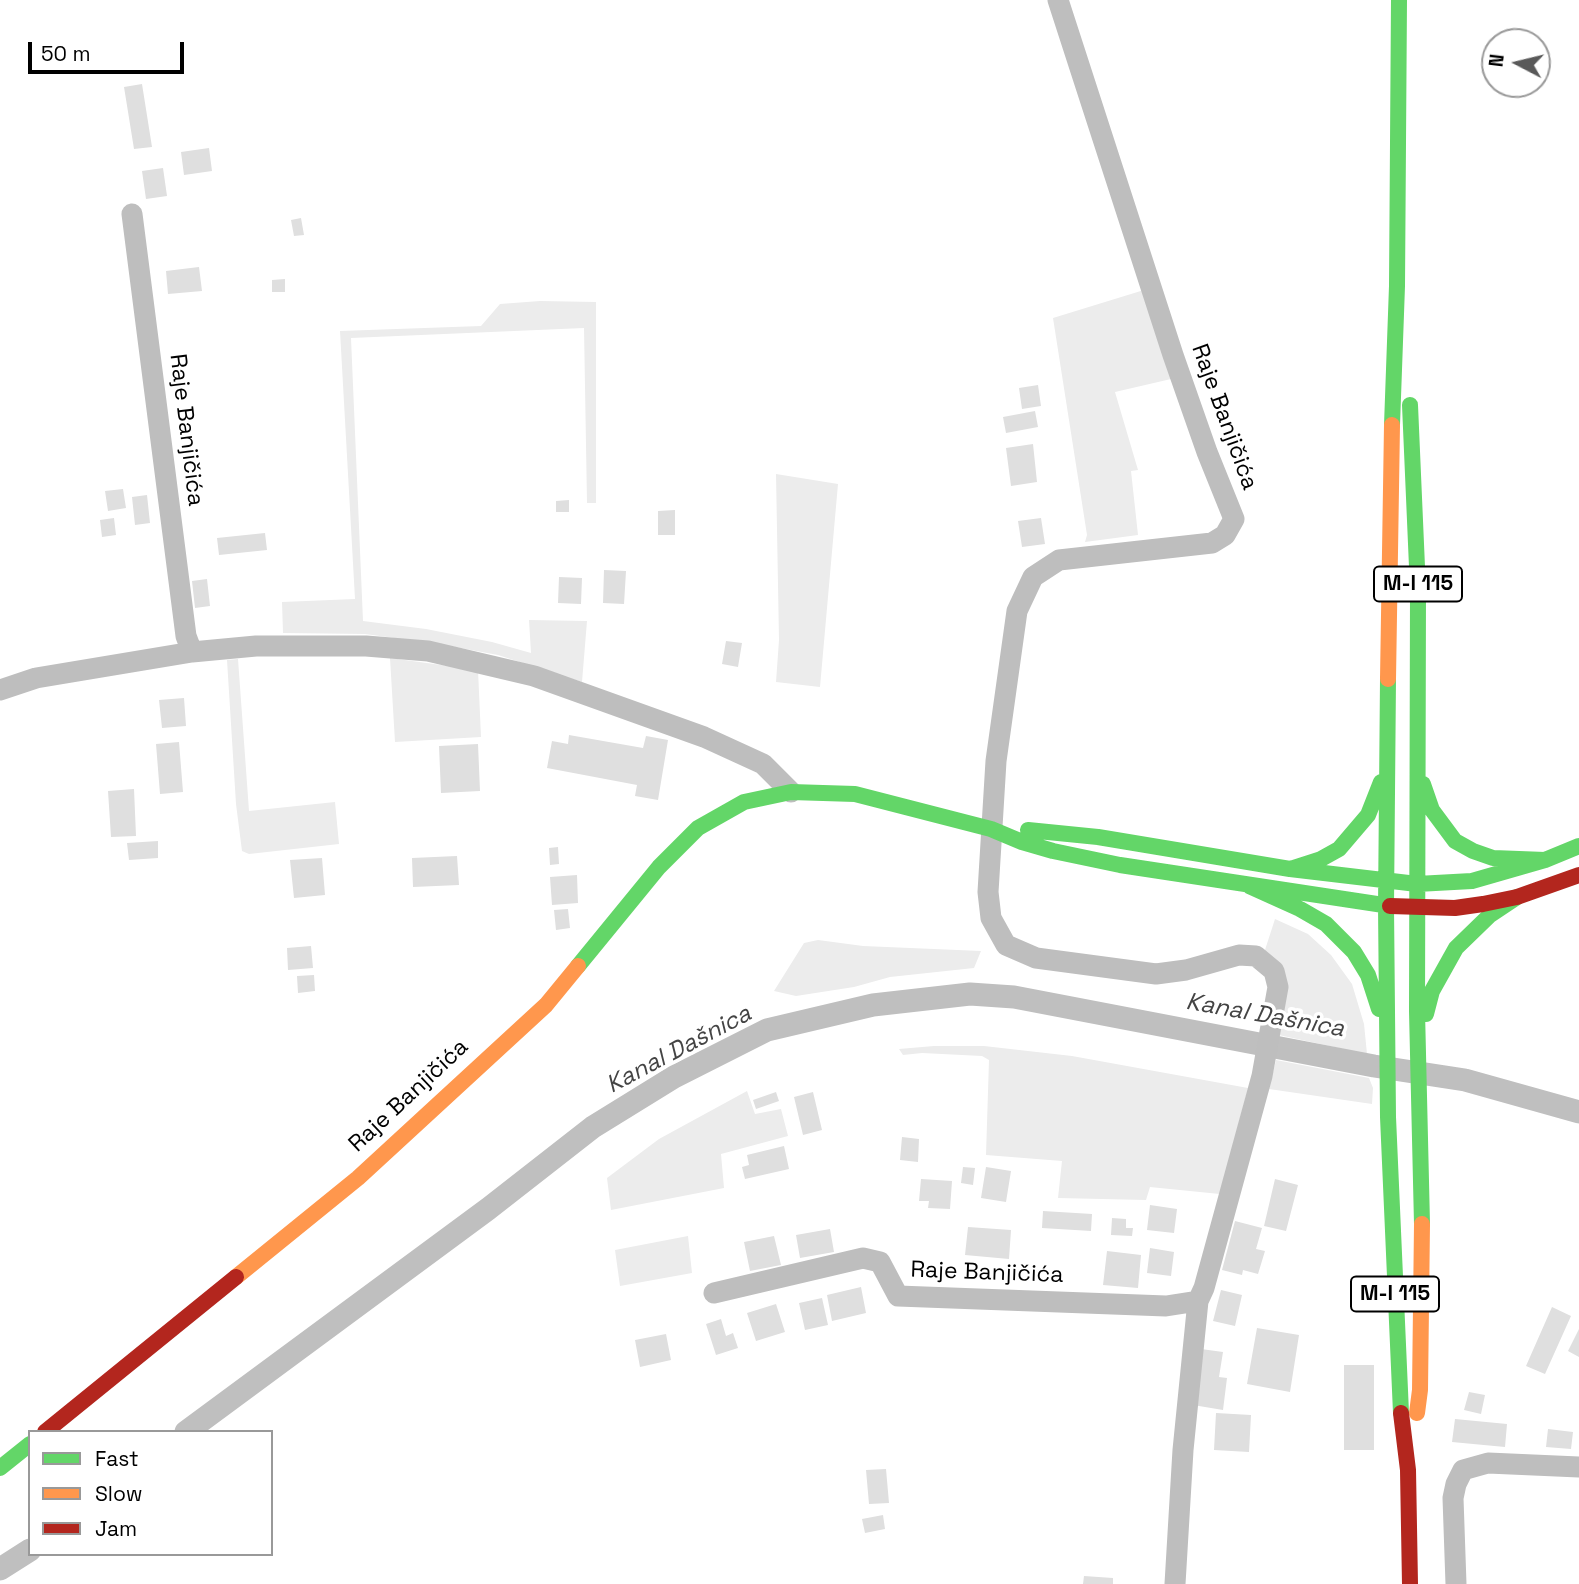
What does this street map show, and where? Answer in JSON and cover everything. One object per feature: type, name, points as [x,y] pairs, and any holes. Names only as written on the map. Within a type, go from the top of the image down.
[{"type":"main road","name":"M-I 115","points":[[1399,0],[1397,286],[1389,514],[1386,906],[1388,1117],[1400,1405],[1408,1470],[1410,1584]]},
{"type":"main road","name":"M-I 115","points":[[1397,286],[1413,427],[1418,590],[1417,907],[1422,1324],[1420,1390],[1408,1470]]},
{"type":"main road","points":[[1290,869],[1321,859],[1339,849],[1354,834],[1368,815],[1387,768]]},
{"type":"main road","points":[[1419,773],[1432,810],[1455,841],[1493,858],[1545,859]]},
{"type":"main road","name":"Raje Banjičića","points":[[47,1430],[358,1178],[546,1005],[659,867],[698,828],[744,802],[790,792],[855,794],[991,829]]},
{"type":"main road","points":[[991,829],[1098,837],[1290,869],[1417,884],[1472,881],[1579,846]]},
{"type":"main road","points":[[991,829],[1053,851],[1120,865],[1386,906],[1455,908],[1517,897],[1579,875]]},
{"type":"main road","points":[[1249,886],[1300,908],[1326,924],[1354,953],[1368,975],[1379,1007],[1388,1048]]},
{"type":"main road","points":[[1418,1046],[1432,990],[1457,948],[1490,915],[1517,897]]},
{"type":"main road","points":[[0,1468],[28,1446]]},
{"type":"street","name":"Raje Banjičića","points":[[714,1293],[863,1258],[880,1262],[898,1296],[1166,1306],[1198,1301],[1208,1274],[1262,1076],[1278,987],[1274,971],[1256,956],[1239,955],[1186,970],[1156,974],[1036,958],[1006,945],[990,918],[988,892],[996,761],[1017,611],[1034,577],[1059,560],[1212,542],[1225,536],[1234,519],[1173,355],[1058,0]]},
{"type":"street","name":"Raje Banjičića","points":[[132,214],[184,622],[192,652]]},
{"type":"street","points":[[0,690],[36,678],[192,652],[256,646],[366,646],[428,651],[534,676],[704,737],[763,765],[790,792]]},
{"type":"street","points":[[1175,1584],[1183,1450],[1198,1301]]},
{"type":"street","points":[[1457,1584],[1453,1499],[1463,1470],[1488,1463],[1579,1466]]},
{"type":"shaded area","points":[[1144,290],[1171,379],[1115,392],[1138,470],[1131,471],[1138,535],[1085,542],[1087,535],[1053,318]]},
{"type":"shaded area","points":[[540,301],[596,302],[596,503],[587,503],[584,328],[351,338],[363,621],[426,629],[531,653],[529,620],[587,621],[582,682],[498,655],[439,644],[365,634],[283,633],[282,602],[355,599],[340,331],[481,326],[500,304]]},
{"type":"shaded area","points":[[776,474],[838,484],[820,687],[776,682],[779,640]]},
{"type":"shaded area","points":[[390,658],[478,670],[481,737],[395,742]]},
{"type":"shaded area","points":[[238,659],[249,811],[335,802],[339,844],[249,854],[242,851],[236,804],[227,660]]},
{"type":"shaded area","points":[[1275,919],[1308,934],[1331,955],[1352,984],[1364,1024],[1367,1054],[1274,1034],[1264,953]]},
{"type":"shaded area","points":[[818,940],[863,946],[981,951],[974,968],[890,977],[854,987],[796,996],[774,991],[804,943]]},
{"type":"shaded area","points":[[984,1046],[1072,1056],[1248,1088],[1220,1194],[1150,1187],[1146,1200],[1058,1198],[1062,1161],[986,1155],[989,1060],[982,1056],[922,1053],[903,1055],[899,1049]]},
{"type":"shaded area","points":[[1276,1060],[1369,1078],[1373,1088],[1372,1104],[1269,1089]]},
{"type":"shaded area","points":[[747,1091],[755,1114],[781,1109],[788,1136],[721,1154],[724,1188],[611,1210],[607,1178],[659,1139]]},
{"type":"shaded area","points":[[688,1236],[692,1273],[620,1286],[615,1250]]},
{"type":"building","points":[[142,84],[152,147],[134,149],[124,87]]},
{"type":"building","points":[[209,148],[212,171],[184,175],[181,152]]},
{"type":"building","points":[[163,168],[167,196],[146,199],[142,171]]},
{"type":"building","points":[[301,218],[304,235],[294,236],[291,220]]},
{"type":"building","points":[[199,267],[202,291],[168,294],[166,271]]},
{"type":"building","points":[[285,279],[285,292],[272,292],[272,280]]},
{"type":"building","points":[[1038,385],[1041,406],[1022,409],[1019,388]]},
{"type":"building","points":[[1035,411],[1038,427],[1006,433],[1003,417]]},
{"type":"building","points":[[1033,444],[1037,482],[1011,486],[1006,448]]},
{"type":"building","points":[[123,489],[126,508],[108,511],[105,491]]},
{"type":"building","points":[[147,495],[150,523],[135,525],[132,497]]},
{"type":"building","points":[[569,500],[569,512],[556,512],[556,501]]},
{"type":"building","points":[[675,510],[675,535],[658,535],[658,511]]},
{"type":"building","points":[[114,518],[116,535],[102,537],[100,520]]},
{"type":"building","points":[[1041,518],[1045,544],[1022,547],[1018,521]]},
{"type":"building","points":[[265,533],[267,550],[219,555],[217,538]]},
{"type":"building","points":[[604,570],[626,571],[624,604],[603,603]]},
{"type":"building","points":[[559,577],[582,578],[581,604],[558,603]]},
{"type":"building","points":[[207,579],[210,606],[195,608],[192,581]]},
{"type":"building","points":[[726,641],[742,643],[738,667],[722,664]]},
{"type":"building","points":[[184,698],[186,726],[162,728],[159,700]]},
{"type":"building","points":[[569,735],[643,748],[646,736],[668,740],[658,800],[635,796],[637,785],[547,768],[552,741],[568,744]]},
{"type":"building","points":[[179,742],[183,792],[160,794],[156,744]]},
{"type":"building","points":[[478,744],[480,791],[441,793],[439,746]]},
{"type":"building","points":[[134,789],[136,836],[111,837],[108,791]]},
{"type":"building","points":[[158,841],[158,858],[129,860],[127,843]]},
{"type":"building","points":[[558,847],[559,864],[550,865],[549,848]]},
{"type":"building","points":[[457,856],[459,885],[413,887],[412,858]]},
{"type":"building","points":[[322,858],[325,895],[294,898],[290,860]]},
{"type":"building","points":[[577,875],[578,903],[552,905],[550,877]]},
{"type":"building","points":[[568,909],[570,928],[556,930],[554,910]]},
{"type":"building","points":[[311,946],[313,968],[288,970],[287,948]]},
{"type":"building","points":[[314,975],[315,991],[298,993],[297,976]]},
{"type":"building","points":[[776,1092],[779,1101],[756,1109],[753,1100]]},
{"type":"building","points":[[813,1092],[822,1130],[803,1135],[794,1097]]},
{"type":"building","points":[[902,1137],[919,1139],[918,1162],[900,1160]]},
{"type":"building","points":[[784,1146],[789,1169],[745,1179],[742,1167],[749,1165],[747,1155]]},
{"type":"building","points":[[963,1167],[975,1168],[973,1185],[961,1183]]},
{"type":"building","points":[[986,1167],[1011,1171],[1006,1202],[981,1198]]},
{"type":"building","points":[[921,1179],[952,1181],[950,1209],[928,1208],[929,1201],[919,1201]]},
{"type":"building","points":[[1275,1179],[1298,1185],[1286,1231],[1264,1226]]},
{"type":"building","points":[[1150,1205],[1177,1209],[1174,1233],[1147,1230]]},
{"type":"building","points":[[1043,1211],[1092,1214],[1091,1231],[1042,1228]]},
{"type":"building","points":[[1112,1218],[1126,1219],[1126,1228],[1133,1228],[1132,1236],[1111,1235]]},
{"type":"building","points":[[1235,1221],[1262,1228],[1256,1249],[1265,1251],[1258,1274],[1243,1270],[1242,1275],[1222,1270]]},
{"type":"building","points":[[968,1227],[1011,1230],[1009,1259],[965,1255]]},
{"type":"building","points":[[830,1229],[834,1252],[800,1258],[796,1235]]},
{"type":"building","points":[[774,1236],[781,1265],[750,1271],[744,1242]]},
{"type":"building","points":[[1150,1248],[1174,1252],[1171,1276],[1147,1273]]},
{"type":"building","points":[[1107,1251],[1141,1255],[1138,1288],[1103,1285]]},
{"type":"building","points":[[861,1287],[866,1313],[832,1321],[827,1295]]},
{"type":"building","points":[[1221,1290],[1242,1295],[1235,1326],[1213,1321]]},
{"type":"building","points":[[822,1298],[828,1325],[805,1330],[799,1303]]},
{"type":"building","points":[[776,1304],[785,1332],[756,1341],[747,1313]]},
{"type":"building","points":[[1552,1307],[1571,1316],[1545,1374],[1526,1366]]},
{"type":"building","points":[[721,1319],[726,1336],[733,1333],[738,1348],[716,1355],[706,1324]]},
{"type":"building","points":[[1257,1328],[1299,1335],[1290,1392],[1247,1384]]},
{"type":"building","points":[[1579,1329],[1579,1357],[1568,1351]]},
{"type":"building","points":[[666,1334],[671,1360],[640,1367],[635,1340]]},
{"type":"building","points":[[1201,1349],[1223,1352],[1219,1377],[1227,1378],[1223,1410],[1193,1405]]},
{"type":"building","points":[[1344,1365],[1374,1365],[1374,1450],[1344,1450]]},
{"type":"building","points":[[1469,1392],[1485,1395],[1481,1414],[1464,1410]]},
{"type":"building","points":[[1216,1413],[1251,1415],[1249,1452],[1214,1450]]},
{"type":"building","points":[[1455,1419],[1507,1424],[1505,1447],[1452,1442]]},
{"type":"building","points":[[1548,1429],[1573,1432],[1571,1449],[1546,1447]]},
{"type":"building","points":[[886,1469],[889,1503],[869,1504],[866,1470]]},
{"type":"building","points":[[883,1515],[885,1529],[865,1533],[862,1519]]},
{"type":"building","points":[[1084,1576],[1113,1578],[1113,1584],[1083,1584]]},
{"type":"waterway","name":"Kanal Dašnica","points":[[189,1430],[488,1209],[593,1127],[674,1077],[767,1030],[873,1005],[970,994],[1014,997],[1374,1066],[1465,1080],[1579,1112]]},
{"type":"waterway","name":"Kanal Dašnica","points":[[0,1569],[28,1551]]},
{"type":"traffic: fast","points":[[1392,425],[1397,286],[1399,0]]},
{"type":"traffic: fast","points":[[1410,405],[1418,590],[1417,1011],[1422,1224]]},
{"type":"traffic: fast","points":[[1388,679],[1388,1117],[1401,1413]]},
{"type":"traffic: fast","points":[[1290,869],[1321,859],[1339,849],[1368,815],[1381,782]]},
{"type":"traffic: fast","points":[[1423,784],[1432,810],[1455,841],[1493,858],[1545,860]]},
{"type":"traffic: fast","points":[[578,966],[659,867],[698,828],[744,802],[791,792],[855,794],[991,829],[1053,851],[1120,865],[1390,906]]},
{"type":"traffic: fast","points":[[1028,830],[1098,837],[1290,869],[1417,884],[1472,881],[1545,860],[1579,846]]},
{"type":"traffic: fast","points":[[1249,886],[1326,924],[1354,952],[1368,975],[1379,1009]]},
{"type":"traffic: fast","points":[[1426,1014],[1432,991],[1456,948],[1490,915],[1517,897]]},
{"type":"traffic: fast","points":[[0,1468],[28,1446]]},
{"type":"traffic: slow","points":[[1388,679],[1392,425]]},
{"type":"traffic: slow","points":[[236,1277],[358,1178],[546,1005],[578,966]]},
{"type":"traffic: slow","points":[[1417,1413],[1420,1390],[1422,1224]]},
{"type":"traffic: jam","points":[[1390,906],[1455,908],[1483,904],[1517,897],[1579,875]]},
{"type":"traffic: jam","points":[[47,1430],[236,1277]]},
{"type":"traffic: jam","points":[[1401,1413],[1408,1470],[1410,1584]]}]
